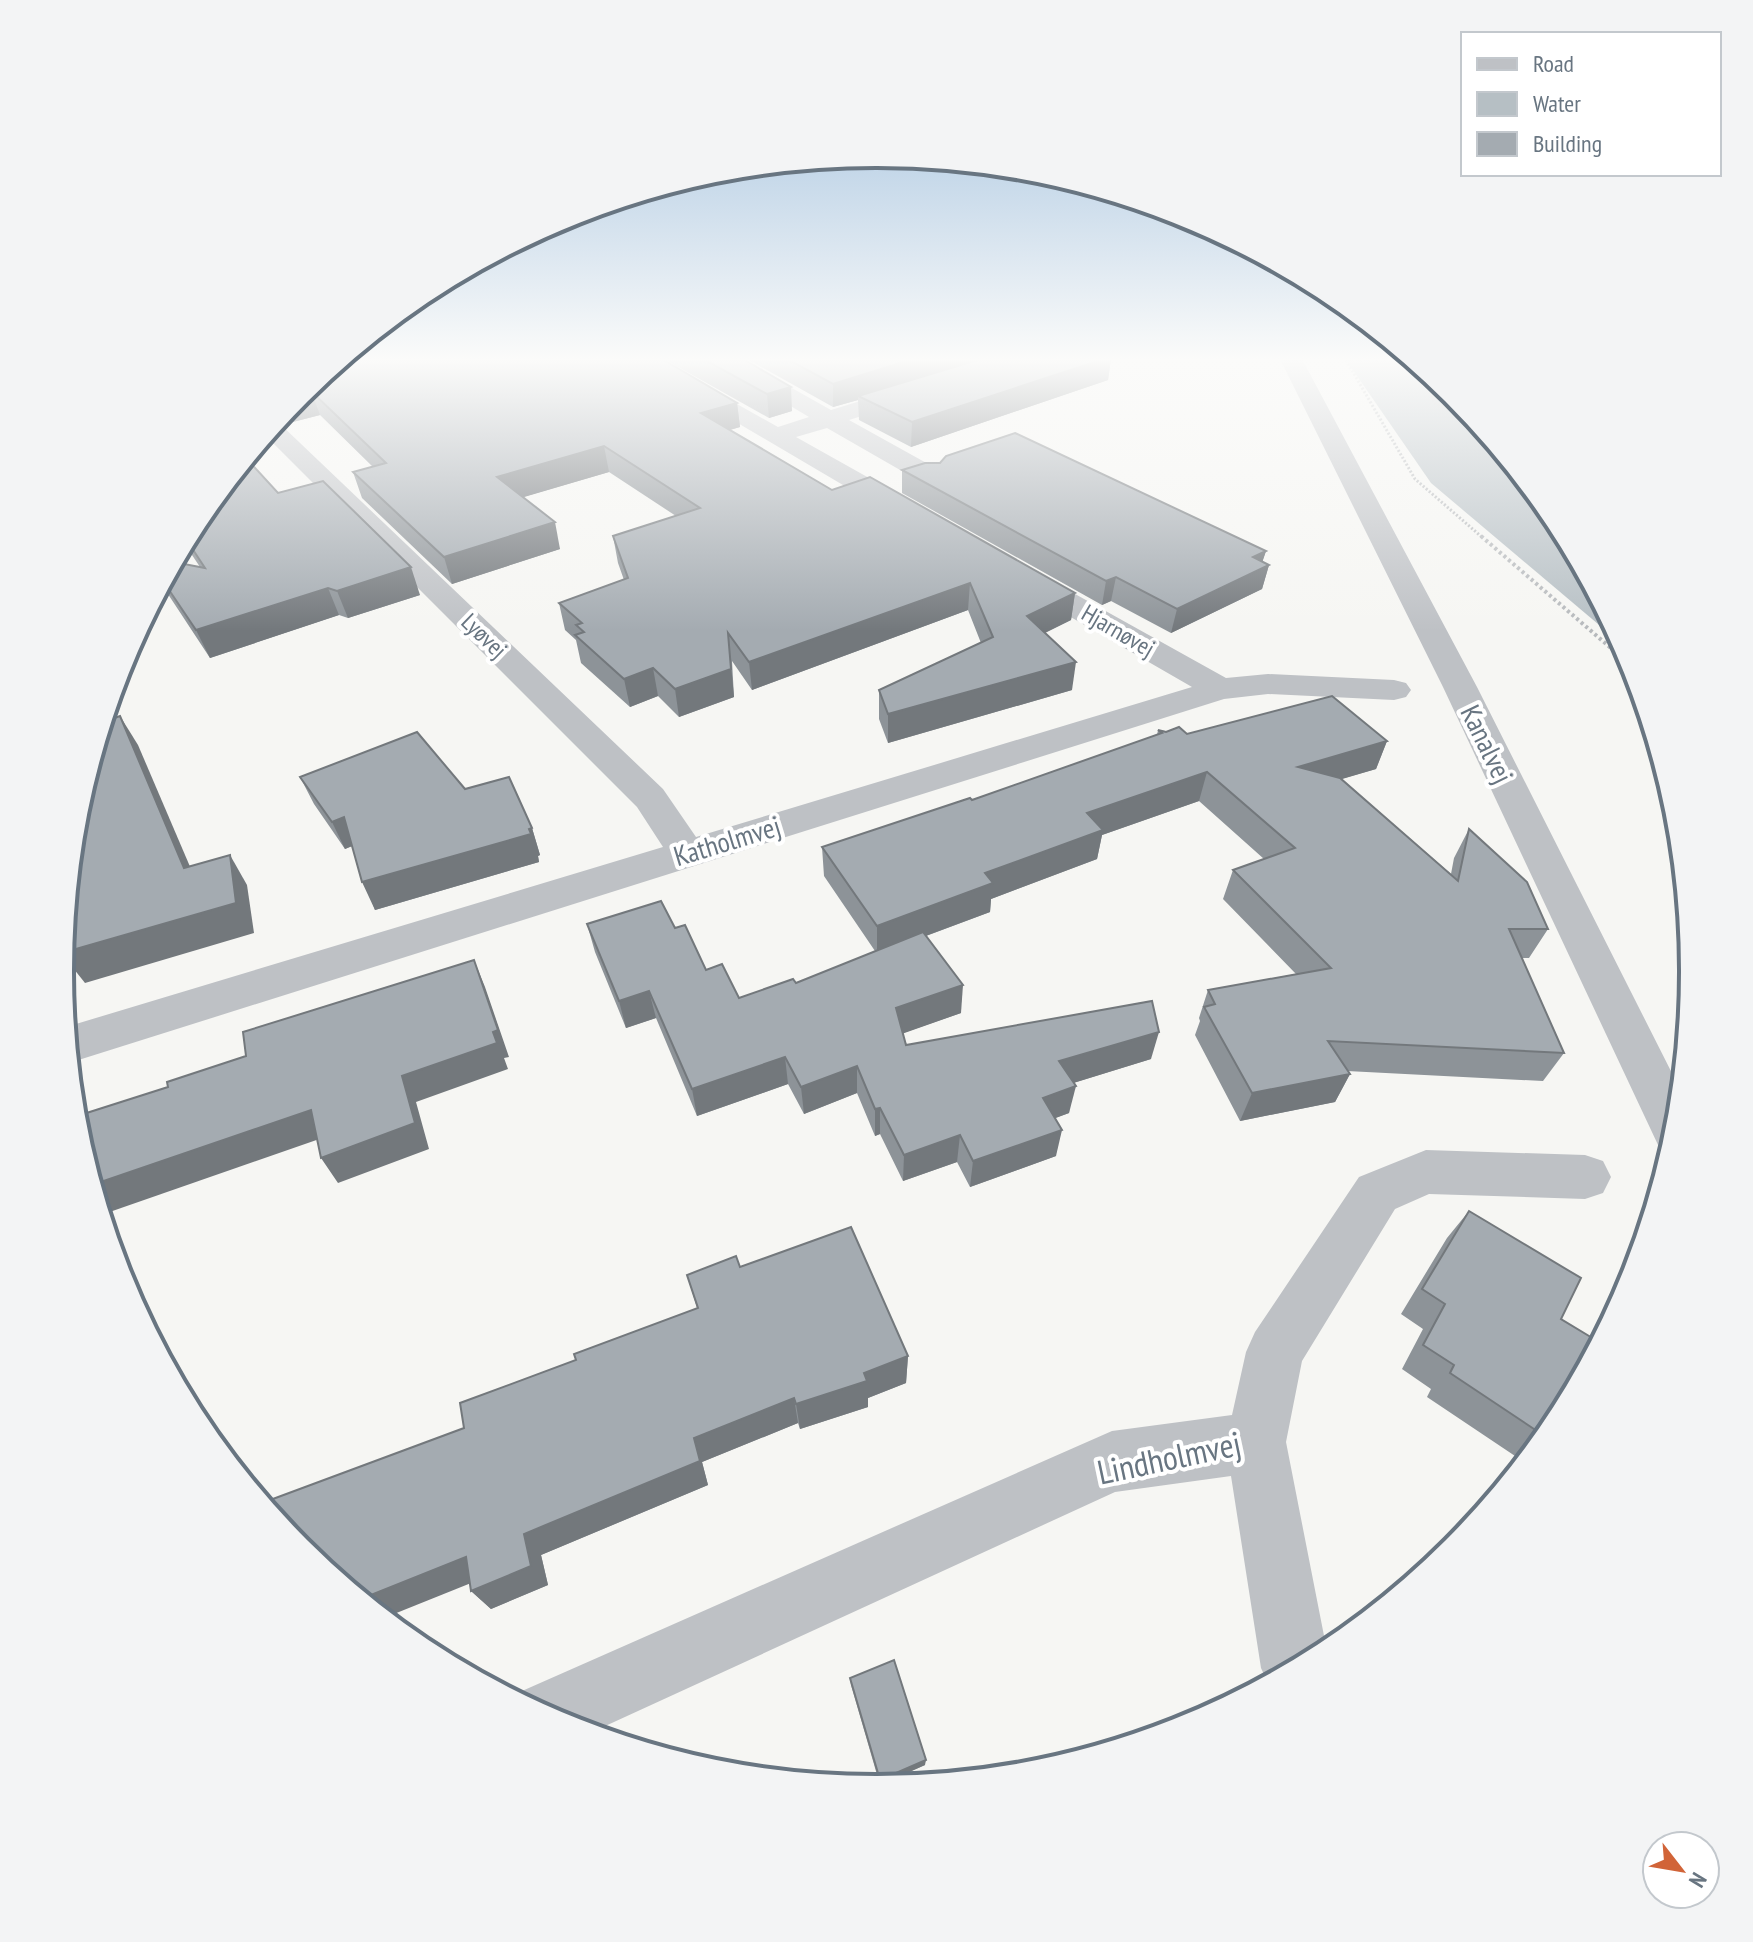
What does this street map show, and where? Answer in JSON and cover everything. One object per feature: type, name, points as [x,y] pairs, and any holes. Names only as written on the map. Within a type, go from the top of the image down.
[{"type":"street","name":"Lyøvej","points":[[294,450],[650,798],[687,853]]},
{"type":"street","points":[[799,450],[928,523]]},
{"type":"street","points":[[883,450],[930,476]]},
{"type":"street","name":"Kanalvej","points":[[1338,450],[1460,687],[1667,1111]]},
{"type":"street","name":"Hjarnøvej","points":[[997,563],[1220,689]]},
{"type":"street","name":"Katholmvej","points":[[78,1042],[1220,689],[1268,684],[1394,690]]},
{"type":"street","name":"Lindholmvej","points":[[562,1709],[1112,1462],[1256,1442],[1275,1352],[1377,1193],[1426,1172],[1585,1177]]},
{"type":"street","points":[[1256,1442],[1294,1656]]},
{"type":"path","points":[[1398,450],[1415,479],[1611,648]]},
{"type":"water","points":[[1408,450],[1486,450],[1544,525],[1601,626],[1431,483]]},
{"type":"building","points":[[372,450],[591,450],[497,477],[555,522],[444,557],[353,472],[386,463]]},
{"type":"building","points":[[610,450],[763,450],[832,490],[870,477],[1075,593],[1027,616],[1076,662],[888,714],[879,690],[993,637],[970,583],[749,662],[728,633],[731,669],[675,689],[653,668],[624,679],[575,635],[584,632],[576,625],[582,623],[559,603],[628,578],[613,536],[700,508]]},
{"type":"building","points":[[965,450],[1050,450],[1266,551],[1253,557],[1269,565],[1177,609],[1116,577],[1106,581],[902,470],[925,463],[940,463],[946,456]]},
{"type":"building","points":[[253,466],[278,493],[323,481],[411,567],[337,591],[328,588],[196,630],[170,592],[185,564],[205,568],[194,551]]},
{"type":"building","points":[[1332,696],[1387,741],[1298,767],[1340,778],[1458,881],[1469,829],[1527,882],[1548,929],[1509,929],[1564,1053],[1328,1041],[1350,1074],[1252,1093],[1204,1007],[1215,1004],[1208,990],[1331,968],[1233,870],[1295,848],[1207,772],[1087,813],[1103,830],[985,873],[993,883],[877,926],[822,847],[970,798],[972,800],[1162,733],[1158,730],[1166,732],[1179,727],[1187,734]]},
{"type":"building","points":[[120,716],[184,868],[230,855],[236,903],[75,949],[81,866],[89,814],[116,718]]},
{"type":"building","points":[[417,732],[465,789],[509,777],[532,828],[529,829],[531,834],[362,882],[344,817],[332,822],[300,777]]},
{"type":"building","points":[[661,901],[675,928],[685,925],[706,970],[722,964],[739,998],[793,979],[796,983],[923,932],[963,985],[896,1008],[906,1045],[1152,1001],[1159,1032],[1059,1061],[1076,1086],[1043,1098],[1062,1130],[973,1161],[960,1135],[904,1155],[880,1108],[875,1109],[857,1066],[801,1087],[785,1057],[692,1089],[649,991],[619,1001],[587,924]]},
{"type":"building","points":[[474,960],[498,1030],[493,1032],[497,1043],[402,1076],[415,1123],[321,1158],[311,1110],[102,1182],[87,1113],[168,1087],[167,1082],[246,1056],[243,1032]]},
{"type":"building","points":[[1469,1211],[1581,1278],[1561,1319],[1590,1337],[1535,1430],[1450,1373],[1454,1365],[1423,1345],[1445,1304],[1422,1289]]},
{"type":"building","points":[[851,1227],[908,1356],[864,1373],[867,1381],[796,1404],[794,1398],[694,1438],[700,1461],[524,1534],[531,1566],[471,1591],[466,1557],[372,1595],[309,1538],[272,1499],[464,1428],[460,1403],[576,1360],[574,1354],[698,1308],[687,1275],[736,1256],[740,1267]]},
{"type":"building","points":[[894,1660],[926,1760],[895,1773],[878,1774],[850,1678]]}]
